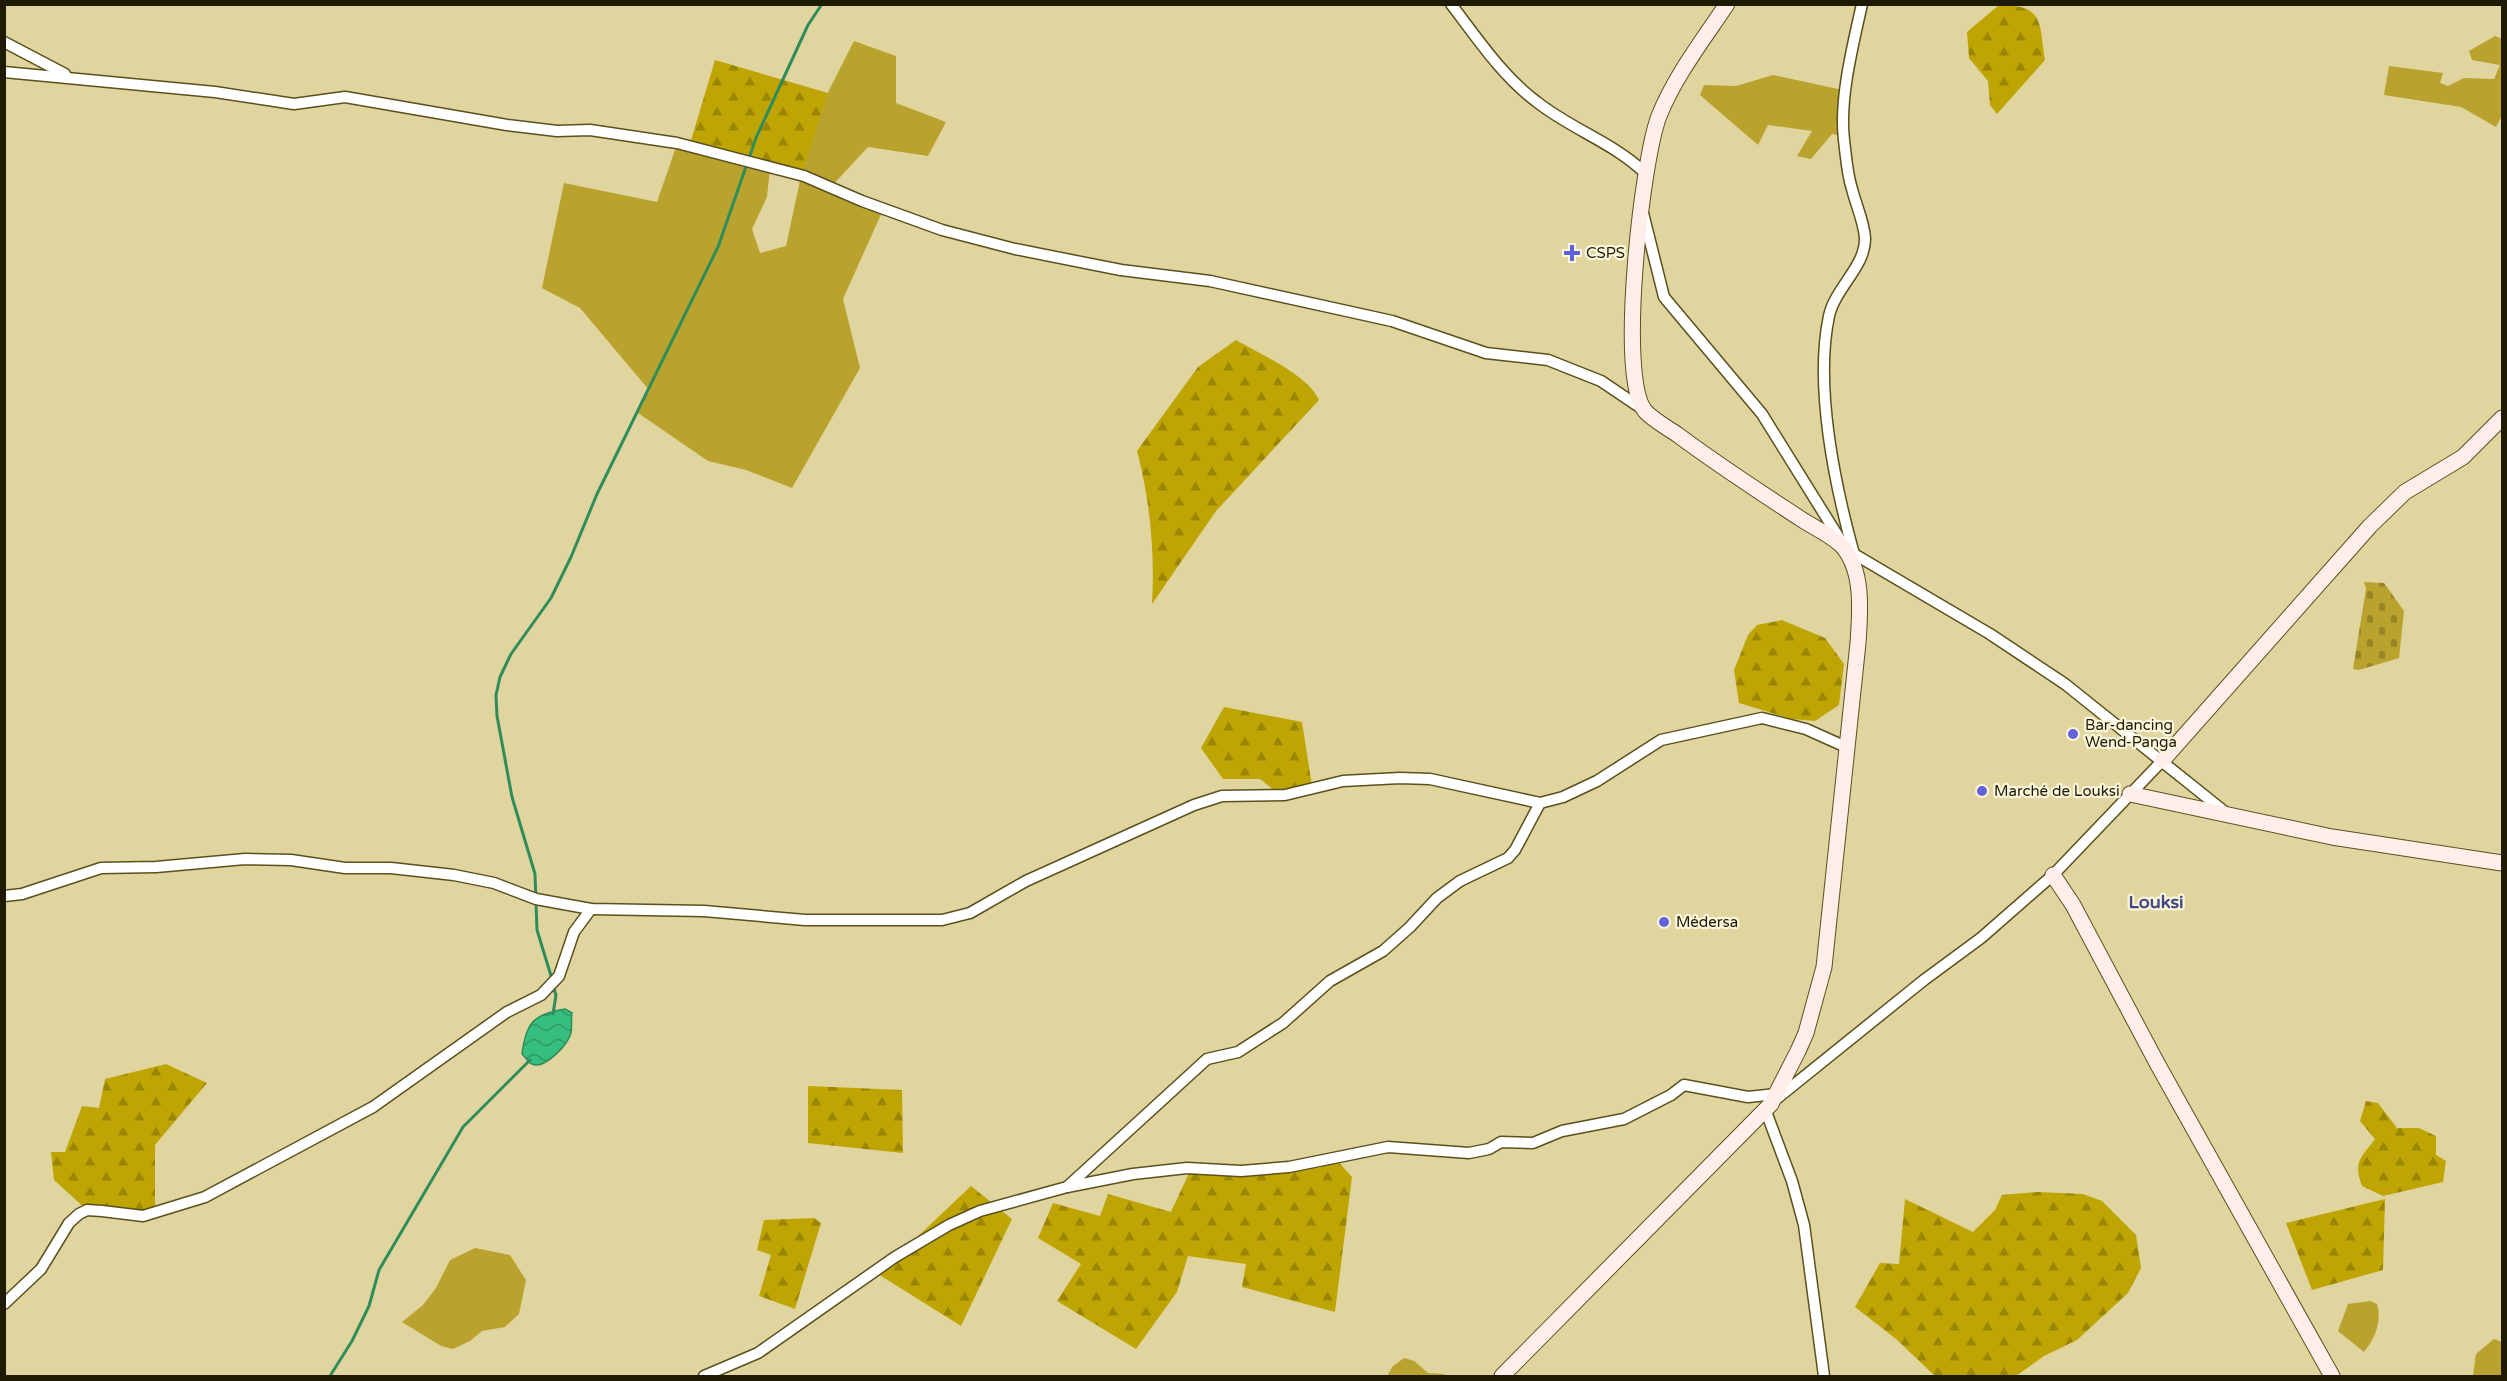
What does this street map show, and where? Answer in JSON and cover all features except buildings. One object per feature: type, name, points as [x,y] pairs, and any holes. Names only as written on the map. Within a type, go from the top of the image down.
[{"type":"street","points":[[1451,4],[1507,75],[1536,102],[1630,159],[1645,173]]},
{"type":"street","points":[[1645,411],[1636,389],[1633,326],[1640,204],[1653,133],[1665,101],[1727,4]]},
{"type":"street","points":[[1824,1377],[1804,1225],[1770,1102],[1806,1033],[1824,967],[1842,814],[1846,747],[1858,643],[1860,596],[1848,550],[1839,499],[1824,368],[1829,313],[1836,295],[1863,251],[1865,238],[1851,186],[1843,136],[1851,52],[1862,4]]},
{"type":"street","points":[[4,42],[70,77]]},
{"type":"street","points":[[4,72],[215,92],[294,104],[345,97],[507,125],[557,131],[590,130],[677,142],[804,176],[862,201],[942,230],[1015,249],[1122,270],[1210,280],[1392,321],[1486,353],[1548,360],[1600,381],[1695,448],[1848,550],[1990,634],[2065,684],[2230,815]]},
{"type":"street","points":[[1640,204],[1664,297],[1762,414],[1848,550]]},
{"type":"street","points":[[1502,1377],[1770,1102],[1924,980],[1982,938],[2053,875],[2162,760],[2370,526],[2405,492],[2463,457],[2502,418]]},
{"type":"street","points":[[4,896],[22,894],[101,868],[156,867],[245,859],[454,875],[494,883],[536,899],[591,909],[704,911],[805,920],[942,920],[970,913],[1026,881],[1194,805],[1222,796],[1285,795],[1343,781],[1400,777],[1430,779],[1540,803],[1563,797],[1597,780],[1661,740],[1762,718],[1806,729],[1846,747]]},
{"type":"street","points":[[2130,794],[2332,837],[2502,863]]},
{"type":"street","points":[[1066,1187],[1207,1059],[1238,1052],[1283,1023],[1330,981],[1383,951],[1437,898],[1460,880],[1508,858],[1515,850],[1540,803]]},
{"type":"street","points":[[2053,875],[2073,905],[2158,1065],[2332,1377]]},
{"type":"street","points":[[4,1304],[41,1269],[69,1223],[79,1214],[87,1210],[143,1216],[205,1197],[373,1107],[507,1012],[541,995],[559,976],[573,932],[591,909]]},
{"type":"street","points":[[704,1377],[758,1353],[895,1257],[949,1224],[980,1211],[1066,1187],[1133,1174],[1186,1168],[1241,1171],[1289,1167],[1388,1147],[1468,1153],[1489,1149],[1501,1142],[1533,1143],[1562,1131],[1624,1119],[1662,1100],[1684,1085],[1770,1102]]},
{"type":"green space","points":[[1999,5],[2025,8],[2033,13],[2040,27],[2045,60],[1997,114],[1990,105],[1988,81],[1969,58],[1967,32]]},
{"type":"green space","points":[[2495,36],[2502,39],[2502,115],[2496,127],[2461,107],[2384,95],[2389,66],[2443,73],[2440,83],[2448,86],[2464,78],[2494,79],[2500,65],[2472,60],[2469,51]]},
{"type":"green space","points":[[854,41],[896,56],[896,103],[946,122],[928,156],[868,147],[830,188],[883,210],[843,299],[860,368],[792,488],[746,470],[708,461],[638,413],[649,390],[580,308],[542,288],[564,183],[657,202],[677,144],[770,168],[767,197],[752,229],[760,253],[786,246],[801,176],[822,104]]},
{"type":"green space","points":[[715,60],[828,93],[801,176],[689,147]]},
{"type":"green space","points":[[1773,75],[1847,91],[1843,136],[1832,134],[1811,159],[1797,156],[1812,131],[1768,125],[1758,145],[1700,95],[1704,85],[1736,86]]},
{"type":"green space","points":[[1236,340],[1294,374],[1305,382],[1319,400],[1216,511],[1152,604],[1153,565],[1150,527],[1137,451],[1198,367]]},
{"type":"green space","points":[[2364,582],[2384,583],[2404,611],[2399,658],[2359,670],[2353,669],[2366,589]]},
{"type":"green space","points":[[1782,620],[1825,638],[1844,664],[1839,705],[1815,721],[1792,719],[1739,703],[1734,670],[1748,635],[1757,625]]},
{"type":"green space","points":[[1224,707],[1302,722],[1312,786],[1287,792],[1274,790],[1260,779],[1223,779],[1201,748]]},
{"type":"green space","points":[[166,1064],[207,1083],[155,1145],[155,1209],[138,1214],[87,1210],[54,1180],[51,1152],[65,1152],[82,1106],[99,1108],[105,1079]]},
{"type":"green space","points":[[808,1086],[902,1090],[903,1153],[808,1143]]},
{"type":"green space","points":[[2366,1101],[2378,1103],[2397,1128],[2419,1128],[2436,1136],[2436,1155],[2446,1161],[2443,1182],[2383,1196],[2362,1186],[2358,1165],[2375,1139],[2360,1121]]},
{"type":"green space","points":[[1335,1158],[1352,1177],[1335,1312],[1242,1287],[1246,1264],[1188,1256],[1177,1292],[1136,1349],[1057,1301],[1081,1264],[1038,1238],[1053,1203],[1100,1216],[1108,1194],[1171,1212],[1190,1171],[1319,1168]]},
{"type":"green space","points":[[971,1186],[1012,1219],[961,1326],[878,1274]]},
{"type":"green space","points":[[2038,1192],[2083,1194],[2102,1201],[2136,1235],[2141,1268],[2128,1293],[2077,1340],[2044,1356],[2016,1376],[1935,1376],[1896,1339],[1855,1307],[1880,1263],[1899,1264],[1905,1199],[1973,1232],[1995,1210],[2002,1195]]},
{"type":"green space","points":[[2385,1199],[2383,1270],[2312,1290],[2286,1223]]},
{"type":"green space","points":[[814,1218],[821,1223],[795,1309],[759,1296],[771,1255],[757,1250],[764,1220]]},
{"type":"green space","points":[[475,1248],[510,1255],[526,1280],[519,1314],[505,1327],[482,1331],[470,1341],[453,1349],[441,1346],[402,1322],[423,1305],[436,1288],[450,1260]]},
{"type":"green space","points":[[2370,1301],[2377,1304],[2379,1317],[2374,1335],[2364,1352],[2338,1331],[2348,1304]]},
{"type":"green space","points":[[2494,1339],[2502,1342],[2502,1376],[2473,1376],[2476,1354]]},
{"type":"green space","points":[[1404,1358],[1414,1361],[1428,1373],[1445,1376],[1387,1376],[1393,1366]]},
{"type":"water","points":[[565,1009],[572,1013],[569,1038],[549,1060],[537,1065],[531,1063],[522,1054],[529,1027],[538,1017]]},
{"type":"waterway","points":[[552,979],[537,930],[535,874],[512,797],[497,716],[496,695],[500,677],[511,654],[551,598],[571,557],[597,494],[718,247],[756,138],[808,25],[822,4]]},
{"type":"waterway","points":[[553,986],[556,995],[553,1014]]},
{"type":"waterway","points":[[330,1376],[352,1341],[369,1306],[379,1270],[463,1127],[530,1060]]},
{"type":"place","name":"CSPS","points":[[1572,253]]},
{"type":"place","name":"Bar-dancing Wend-Panga","points":[[2073,734]]},
{"type":"place","name":"Marché de Louksi","points":[[1982,791]]},
{"type":"place","name":"Médersa","points":[[1664,922]]},
{"type":"district","name":"Louksi","points":[[2156,902]]}]
